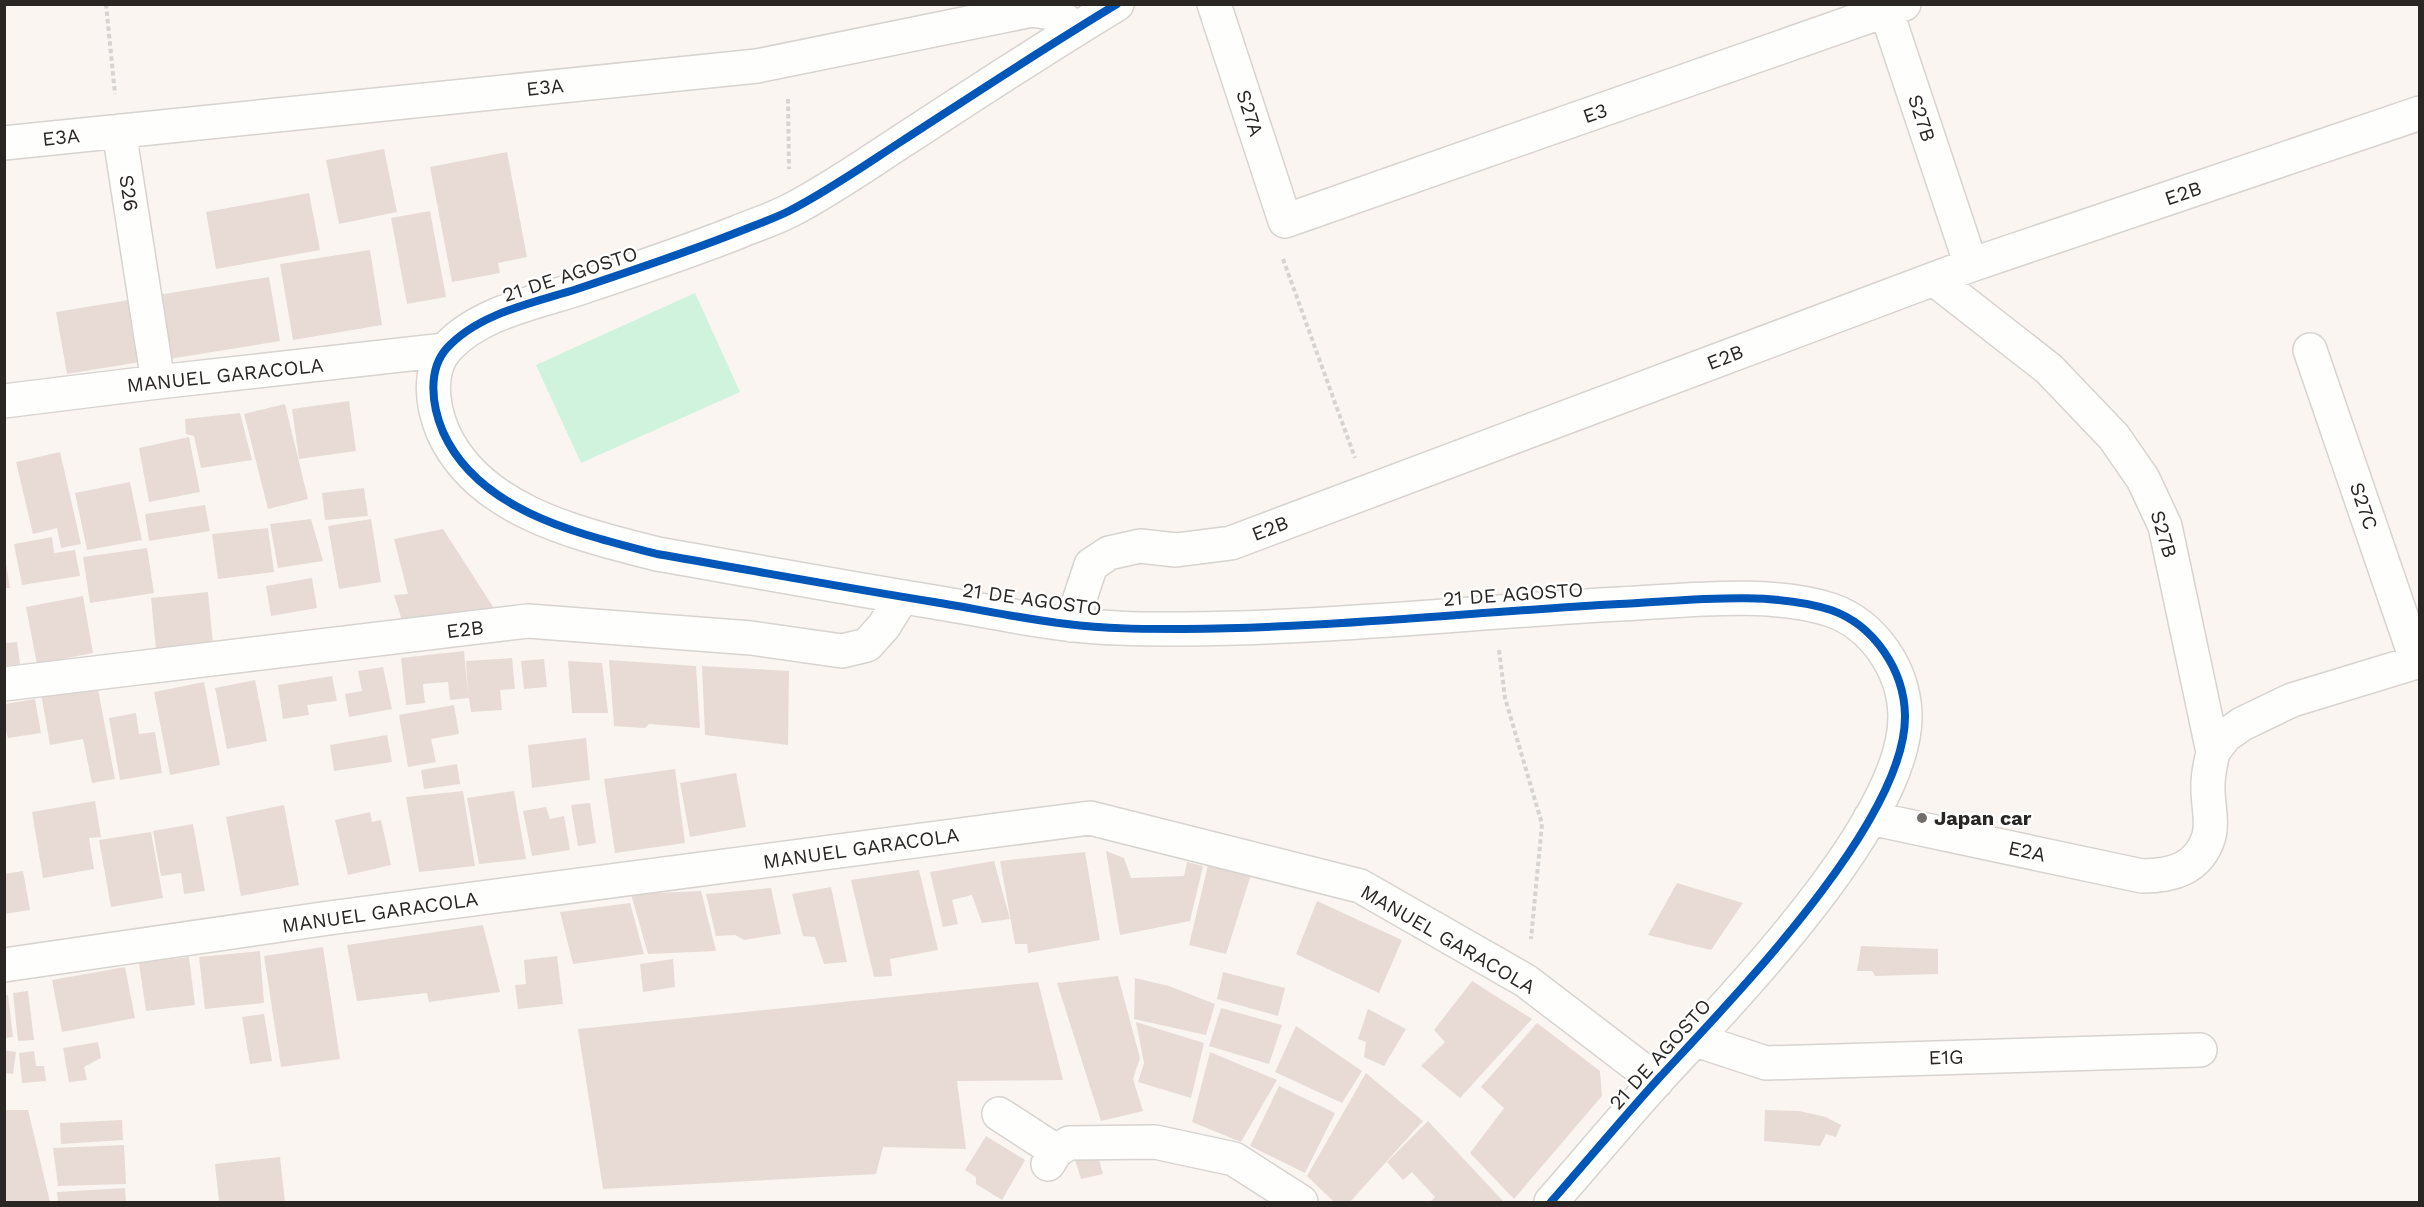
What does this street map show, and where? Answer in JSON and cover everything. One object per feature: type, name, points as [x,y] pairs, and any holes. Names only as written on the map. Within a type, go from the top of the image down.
[{"type":"street","name":"21 DE AGOSTO","points":[[1117,4],[788,212],[687,253],[497,315],[465,332],[445,350],[435,372],[434,397],[438,419],[448,441],[466,468],[489,488],[516,505],[552,522],[602,539],[657,554],[1071,624],[1181,629],[1310,625],[1493,611],[1733,598],[1813,606],[1833,611],[1852,620],[1880,644],[1903,693],[1905,718],[1901,744],[1890,780],[1870,818],[1833,876],[1777,948],[1551,1203]]},
{"type":"street","name":"S27A","points":[[1214,4],[1282,235]]},
{"type":"street","name":"E3","points":[[1282,235],[1892,7]]},
{"type":"street","name":"S27B","points":[[1892,7],[1971,265]]},
{"type":"street","name":"E3A","points":[[4,143],[757,66],[1032,9],[1058,14],[1075,30]]},
{"type":"street","name":"E2B","points":[[1071,624],[1091,565],[1109,553],[1140,546],[1176,550],[1232,543],[1971,265],[2420,113]]},
{"type":"street","name":"S26","points":[[119,131],[158,382]]},
{"type":"street","name":"S27B","points":[[1934,279],[2049,369],[2114,437],[2143,479],[2165,526],[2213,752],[2207,785],[2210,835],[2199,855],[2184,870]]},
{"type":"street","name":"MANUEL GARACOLA","points":[[4,401],[445,350]]},
{"type":"street","name":"S27C","points":[[2310,350],[2418,661]]},
{"type":"street","name":"E2B","points":[[4,684],[528,621],[751,638],[842,651],[867,645],[884,626],[902,597]]},
{"type":"street","points":[[2213,752],[2225,736],[2242,724],[2292,700],[2418,661]]},
{"type":"street","name":"MANUEL GARACOLA","points":[[4,965],[329,918],[1090,818],[1360,886],[1526,981],[1657,1081]]},
{"type":"street","name":"E2A","points":[[1870,818],[2142,876],[2163,876],[2184,870]]},
{"type":"street","name":"E1G","points":[[1696,1040],[1766,1062],[2200,1050]]},
{"type":"street","points":[[999,1114],[1052,1158],[1070,1143],[1155,1142],[1234,1159],[1301,1203]]},
{"type":"path","points":[[106,4],[119,131]]},
{"type":"path","points":[[757,66],[790,100],[788,212]]},
{"type":"path","points":[[1282,235],[1356,462]]},
{"type":"path","points":[[1493,611],[1505,698],[1542,825],[1526,981]]},
{"type":"green space","points":[[695,293],[740,392],[581,463],[536,365]]},
{"type":"building","points":[[384,149],[397,212],[339,224],[326,160]]},
{"type":"building","points":[[507,152],[527,257],[498,263],[500,273],[452,282],[430,167]]},
{"type":"building","points":[[309,193],[320,250],[216,269],[206,212]]},
{"type":"building","points":[[430,211],[446,297],[407,304],[391,218]]},
{"type":"building","points":[[370,250],[382,325],[293,340],[280,264]]},
{"type":"building","points":[[269,277],[280,341],[169,359],[158,295]]},
{"type":"building","points":[[135,299],[146,361],[67,374],[56,312]]},
{"type":"building","points":[[349,401],[356,451],[299,459],[292,409]]},
{"type":"building","points":[[285,404],[308,499],[268,509],[244,414]]},
{"type":"building","points":[[240,413],[252,460],[201,468],[194,436],[186,434],[185,419]]},
{"type":"building","points":[[189,437],[200,492],[149,502],[139,448]]},
{"type":"building","points":[[60,452],[81,544],[61,548],[57,528],[33,534],[16,462]]},
{"type":"building","points":[[130,482],[142,540],[87,550],[75,493]]},
{"type":"building","points":[[364,488],[368,516],[325,520],[322,493]]},
{"type":"building","points":[[205,505],[210,531],[149,541],[145,514]]},
{"type":"building","points":[[311,519],[323,561],[278,568],[270,524]]},
{"type":"building","points":[[371,519],[381,582],[339,589],[328,526]]},
{"type":"building","points":[[268,528],[274,572],[218,579],[212,534]]},
{"type":"building","points":[[443,529],[499,616],[403,624],[394,595],[408,594],[394,539]]},
{"type":"building","points":[[52,537],[54,553],[75,550],[80,576],[22,585],[14,544]]},
{"type":"building","points":[[147,548],[154,593],[90,603],[83,557]]},
{"type":"building","points":[[4,552],[10,588],[4,588]]},
{"type":"building","points":[[312,578],[317,608],[271,616],[266,586]]},
{"type":"building","points":[[208,592],[213,644],[156,650],[151,598]]},
{"type":"building","points":[[83,596],[93,653],[37,664],[26,607]]},
{"type":"building","points":[[17,642],[20,664],[5,666],[5,643]]},
{"type":"building","points":[[464,651],[468,695],[466,661],[512,658],[515,689],[500,690],[502,710],[471,712],[469,698],[450,700],[448,682],[423,684],[425,703],[406,705],[401,658]]},
{"type":"building","points":[[544,659],[547,687],[524,689],[521,661]]},
{"type":"building","points":[[609,660],[696,666],[700,728],[649,724],[645,728],[614,726]]},
{"type":"building","points":[[568,661],[602,663],[608,713],[572,713]]},
{"type":"building","points":[[702,666],[789,671],[788,745],[705,735]]},
{"type":"building","points":[[383,667],[392,709],[349,717],[345,694],[362,691],[358,671]]},
{"type":"building","points":[[332,676],[337,701],[307,705],[309,715],[283,719],[278,685]]},
{"type":"building","points":[[255,680],[267,741],[227,749],[215,688]]},
{"type":"building","points":[[204,682],[220,765],[170,775],[154,692]]},
{"type":"building","points":[[97,684],[115,779],[92,783],[83,739],[50,745],[41,694]]},
{"type":"building","points":[[35,699],[41,733],[8,738],[5,726],[5,704]]},
{"type":"building","points":[[454,705],[459,734],[431,739],[436,762],[408,767],[399,715]]},
{"type":"building","points":[[136,713],[139,734],[155,732],[162,773],[120,780],[109,718]]},
{"type":"building","points":[[387,735],[392,762],[334,771],[330,745]]},
{"type":"building","points":[[586,738],[590,780],[532,788],[528,745]]},
{"type":"building","points":[[457,764],[460,784],[424,789],[421,770]]},
{"type":"building","points":[[675,769],[685,843],[615,853],[604,779]]},
{"type":"building","points":[[736,773],[746,827],[690,837],[680,783]]},
{"type":"building","points":[[463,791],[475,866],[419,872],[406,797]]},
{"type":"building","points":[[514,791],[526,859],[479,864],[467,798]]},
{"type":"building","points":[[95,801],[101,837],[89,838],[94,869],[43,878],[32,812]]},
{"type":"building","points":[[590,803],[596,843],[578,846],[571,805]]},
{"type":"building","points":[[284,805],[299,885],[241,896],[226,817]]},
{"type":"building","points":[[546,807],[550,819],[564,816],[570,850],[532,856],[523,811]]},
{"type":"building","points":[[370,812],[372,822],[381,820],[391,865],[348,875],[335,820]]},
{"type":"building","points":[[193,824],[205,891],[184,894],[181,873],[161,876],[153,831]]},
{"type":"building","points":[[151,832],[163,898],[111,907],[99,840]]},
{"type":"building","points":[[1106,851],[1124,858],[1131,878],[1184,876],[1187,862],[1203,866],[1190,921],[1120,935]]},
{"type":"building","points":[[1085,852],[1100,940],[1028,953],[1027,944],[1015,944],[1000,861]]},
{"type":"building","points":[[994,861],[1010,919],[982,923],[972,895],[952,900],[958,924],[943,927],[930,872]]},
{"type":"building","points":[[1208,865],[1251,875],[1226,954],[1189,945]]},
{"type":"building","points":[[919,870],[938,950],[890,959],[892,976],[874,977],[851,880]]},
{"type":"building","points":[[23,871],[30,910],[4,914],[4,874]]},
{"type":"building","points":[[1677,883],[1743,903],[1711,950],[1648,935]]},
{"type":"building","points":[[831,887],[847,962],[824,964],[815,937],[803,936],[792,894]]},
{"type":"building","points":[[771,888],[781,934],[744,940],[735,935],[716,936],[706,894]]},
{"type":"building","points":[[701,891],[716,951],[648,954],[631,894]]},
{"type":"building","points":[[1317,901],[1402,940],[1379,993],[1296,954]]},
{"type":"building","points":[[630,903],[644,954],[573,964],[560,912]]},
{"type":"building","points":[[483,925],[500,992],[429,1002],[427,993],[357,1001],[347,945]]},
{"type":"building","points":[[1861,946],[1938,949],[1938,974],[1875,976],[1872,971],[1857,971]]},
{"type":"building","points":[[323,947],[340,1059],[281,1067],[264,956]]},
{"type":"building","points":[[260,951],[264,1003],[205,1009],[199,957]]},
{"type":"building","points":[[557,956],[563,1004],[518,1009],[515,985],[526,984],[524,960]]},
{"type":"building","points":[[189,957],[195,1005],[146,1011],[139,963]]},
{"type":"building","points":[[673,959],[675,987],[643,992],[640,964]]},
{"type":"building","points":[[125,967],[135,1018],[62,1032],[52,980]]},
{"type":"building","points":[[1223,972],[1285,988],[1278,1016],[1217,999]]},
{"type":"building","points":[[1118,976],[1140,1058],[1133,1079],[1143,1111],[1101,1121],[1057,983]]},
{"type":"building","points":[[1135,978],[1169,986],[1215,1004],[1206,1035],[1134,1019]]},
{"type":"building","points":[[1472,981],[1532,1019],[1460,1098],[1421,1066],[1445,1042],[1434,1030]]},
{"type":"building","points":[[1038,982],[1063,1080],[957,1081],[966,1149],[883,1147],[876,1174],[603,1189],[578,1029]]},
{"type":"building","points":[[28,991],[34,1040],[18,1041],[13,993]]},
{"type":"building","points":[[4,995],[8,995],[13,1037],[4,1038]]},
{"type":"building","points":[[1221,1008],[1282,1025],[1269,1064],[1209,1046]]},
{"type":"building","points":[[1368,1009],[1406,1029],[1384,1066],[1364,1057],[1366,1042],[1358,1039]]},
{"type":"building","points":[[264,1014],[272,1061],[250,1064],[242,1017]]},
{"type":"building","points":[[1136,1022],[1204,1043],[1191,1098],[1138,1082],[1144,1063]]},
{"type":"building","points":[[1537,1023],[1600,1071],[1602,1096],[1514,1199],[1470,1153],[1504,1108],[1481,1087]]},
{"type":"building","points":[[1296,1026],[1362,1071],[1342,1103],[1275,1072]]},
{"type":"building","points":[[98,1042],[101,1058],[84,1067],[87,1080],[69,1082],[63,1048]]},
{"type":"building","points":[[4,1050],[16,1052],[13,1074],[4,1073]]},
{"type":"building","points":[[34,1051],[36,1066],[44,1066],[46,1081],[22,1083],[19,1053]]},
{"type":"building","points":[[1210,1052],[1277,1080],[1241,1142],[1192,1122]]},
{"type":"building","points":[[1366,1073],[1423,1121],[1350,1202],[1334,1202],[1307,1176]]},
{"type":"building","points":[[1279,1086],[1335,1113],[1305,1173],[1250,1146]]},
{"type":"building","points":[[4,1110],[28,1110],[50,1202],[4,1202]]},
{"type":"building","points":[[1765,1110],[1799,1111],[1826,1117],[1841,1125],[1836,1137],[1826,1134],[1820,1146],[1764,1141]]},
{"type":"building","points":[[122,1120],[123,1140],[61,1144],[60,1123]]},
{"type":"building","points":[[1428,1121],[1504,1202],[1430,1202],[1435,1197],[1412,1172],[1403,1180],[1387,1162]]},
{"type":"building","points":[[986,1136],[1025,1160],[1002,1200],[976,1184],[976,1177],[965,1170]]},
{"type":"building","points":[[124,1145],[126,1184],[58,1186],[53,1148]]},
{"type":"building","points":[[1098,1156],[1103,1174],[1081,1179],[1075,1160]]},
{"type":"building","points":[[280,1157],[285,1202],[219,1202],[215,1164]]},
{"type":"building","points":[[125,1188],[126,1202],[58,1202],[57,1192]]},
{"type":"cycle path","points":[[1117,4],[846,178],[789,211],[678,255],[525,305],[475,326],[447,348],[436,367],[433,388],[439,422],[459,459],[481,482],[506,500],[535,516],[565,528],[657,554],[1050,622],[1126,628],[1238,628],[1726,598],[1781,600],[1807,604],[1831,610],[1861,626],[1884,651],[1892,666],[1899,682],[1905,715],[1898,758],[1877,806],[1847,856],[1769,957],[1645,1093],[1551,1202]]},
{"type":"place","name":"Japan car","points":[[1922,818]]}]
